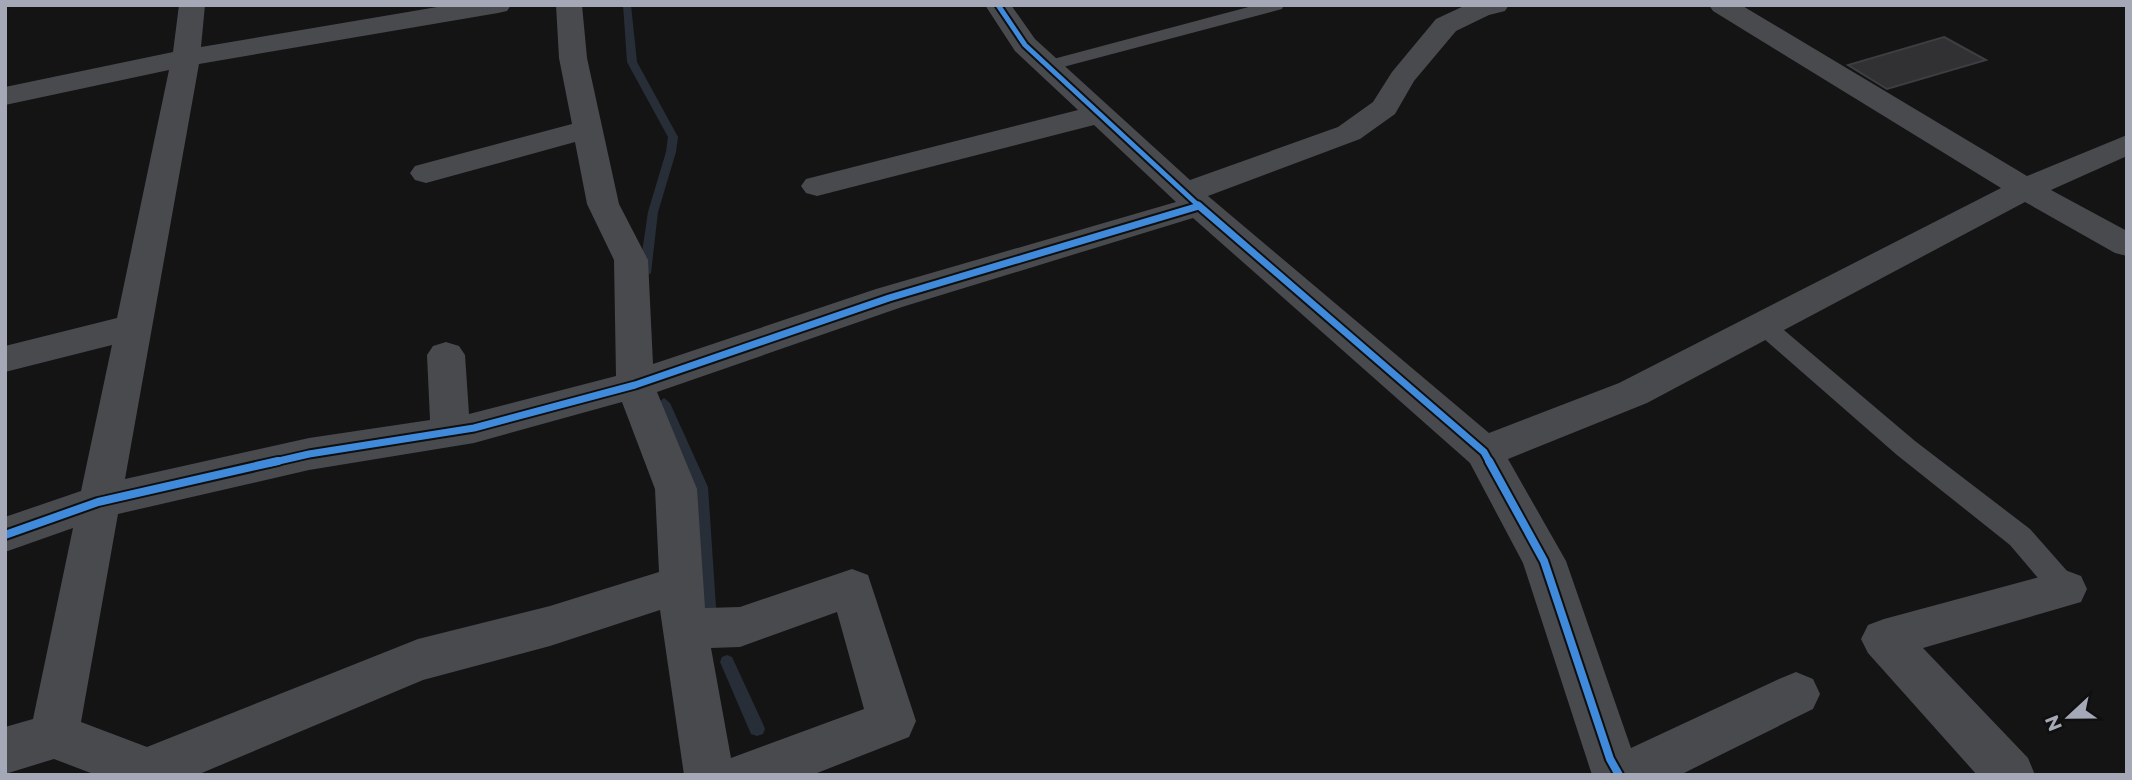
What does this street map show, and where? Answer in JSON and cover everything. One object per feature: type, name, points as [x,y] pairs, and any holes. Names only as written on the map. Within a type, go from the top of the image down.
[{"type":"street","points":[[54,736],[186,58],[192,5]]},
{"type":"street","points":[[326,5],[327,34]]},
{"type":"street","points":[[5,96],[186,58],[498,5]]},
{"type":"street","points":[[569,5],[573,58],[603,204],[631,260],[635,385],[676,489],[681,606],[709,775]]},
{"type":"street","points":[[998,5],[1025,45],[1193,200],[1484,452],[1544,561],[1609,759],[1619,775]]},
{"type":"street","points":[[1722,5],[2025,188],[2127,245]]},
{"type":"street","points":[[5,535],[98,502],[309,454],[474,428],[635,385],[889,298],[1193,200],[1349,133],[1384,108],[1402,78],[1446,25],[1484,6]]},
{"type":"street","points":[[817,186],[1100,114]]},
{"type":"street","points":[[426,173],[589,129]]},
{"type":"street","points":[[1484,452],[1633,393],[2025,188],[2127,144]]},
{"type":"street","points":[[5,359],[133,327]]},
{"type":"street","points":[[446,355],[451,432]]},
{"type":"street","points":[[140,775],[255,725],[418,660],[550,626],[681,606],[740,626],[852,588],[892,721],[749,775]]},
{"type":"street","points":[[2010,775],[1884,639],[2065,589]]},
{"type":"street","points":[[1627,775],[1796,694]]},
{"type":"street","points":[[5,751],[54,736],[129,763],[131,775]]},
{"type":"lane","points":[[1048,66],[1276,5]]},
{"type":"lane","points":[[1763,325],[1906,448],[2020,537],[2065,589]]},
{"type":"building","points":[[1944,37],[1986,60],[1887,89],[1848,65]]},
{"type":"waterway","points":[[627,5],[632,62],[673,137],[653,212],[645,273]]},
{"type":"waterway","points":[[664,403],[701,487],[710,622]]},
{"type":"waterway","points":[[727,662],[757,729]]},
{"type":"cycle path","points":[[998,5],[1025,45],[1199,206],[1484,452],[1544,561],[1610,759],[1619,775]]},
{"type":"cycle path","points":[[5,535],[98,502],[309,454],[474,428],[635,385],[889,298],[1199,206]]}]
